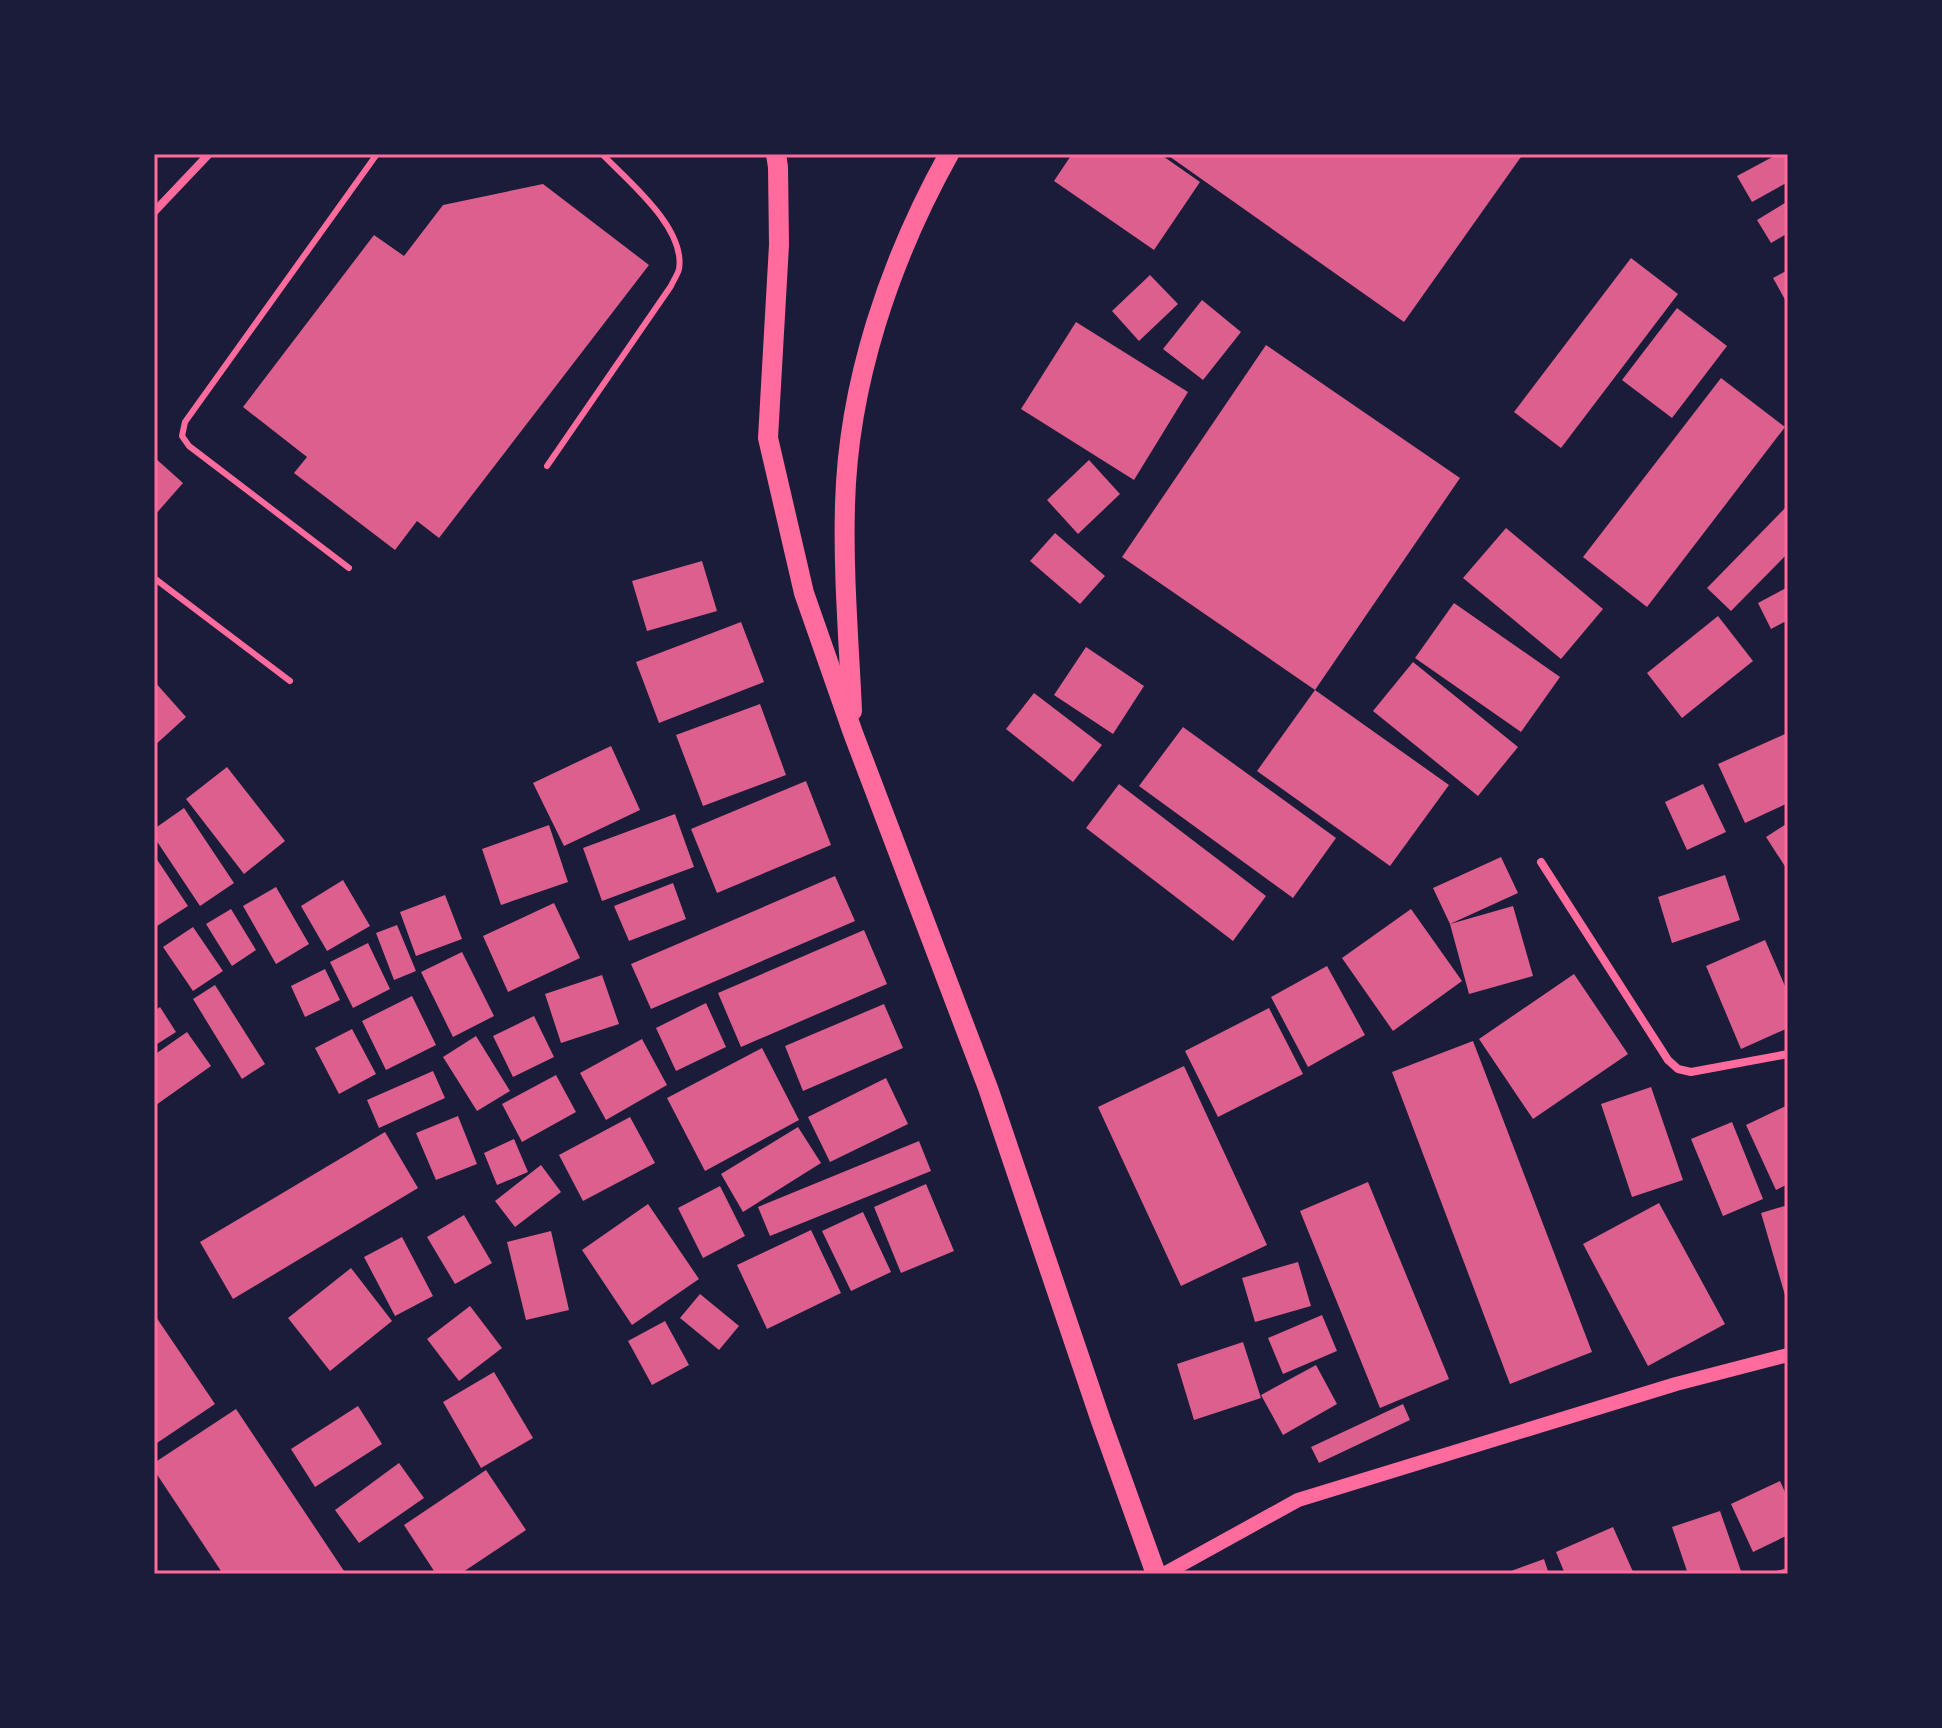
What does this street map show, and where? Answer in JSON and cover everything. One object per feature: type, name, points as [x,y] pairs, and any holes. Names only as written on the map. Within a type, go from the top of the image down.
[{"type":"main road","points":[[776,154],[779,245],[768,438],[804,593],[853,733],[988,1088],[1156,1574]]},
{"type":"main road","points":[[853,733],[845,503],[859,389],[879,313],[927,193],[949,154]]},
{"type":"street","points":[[154,212],[209,154]]},
{"type":"street","points":[[1541,862],[1668,1060],[1678,1069],[1691,1072],[1788,1054]]},
{"type":"street","points":[[1164,1574],[1298,1500],[1676,1384],[1788,1355]]},
{"type":"lane","points":[[349,568],[189,446],[182,436],[185,422],[377,154]]},
{"type":"lane","points":[[547,466],[671,286],[679,269],[678,246],[664,220],[602,154]]},
{"type":"lane","points":[[154,578],[290,681]]},
{"type":"building","points":[[1072,154],[1160,154],[1200,182],[1154,250],[1054,181]]},
{"type":"building","points":[[1166,154],[1523,154],[1404,322]]},
{"type":"building","points":[[1778,154],[1788,156],[1788,182],[1752,202],[1737,176]]},
{"type":"building","points":[[543,184],[649,265],[439,538],[417,521],[395,550],[294,473],[307,457],[243,407],[374,235],[404,256],[443,205]]},
{"type":"building","points":[[1788,201],[1788,233],[1771,243],[1757,220]]},
{"type":"building","points":[[1631,258],[1678,294],[1561,448],[1514,412]]},
{"type":"building","points":[[1788,270],[1788,305],[1773,278]]},
{"type":"building","points":[[1150,275],[1178,304],[1139,341],[1112,311]]},
{"type":"building","points":[[1202,300],[1241,332],[1203,380],[1163,349]]},
{"type":"building","points":[[1677,308],[1727,346],[1672,418],[1622,380]]},
{"type":"building","points":[[1076,322],[1188,392],[1134,480],[1021,409]]},
{"type":"building","points":[[1266,345],[1460,478],[1315,690],[1122,557]]},
{"type":"building","points":[[1721,378],[1785,427],[1647,607],[1583,557]]},
{"type":"building","points":[[154,457],[183,483],[154,516]]},
{"type":"building","points":[[1089,460],[1120,494],[1078,534],[1047,500]]},
{"type":"building","points":[[1788,505],[1788,553],[1731,611],[1707,588]]},
{"type":"building","points":[[1506,528],[1603,609],[1561,659],[1463,578]]},
{"type":"building","points":[[1055,533],[1105,576],[1080,604],[1030,561]]},
{"type":"building","points":[[702,561],[717,611],[647,631],[632,581]]},
{"type":"building","points":[[1788,587],[1788,620],[1771,629],[1758,603]]},
{"type":"building","points":[[1454,603],[1560,677],[1521,732],[1415,658]]},
{"type":"building","points":[[1718,616],[1753,661],[1682,718],[1647,673]]},
{"type":"building","points":[[741,622],[764,682],[659,723],[636,662]]},
{"type":"building","points":[[1086,647],[1144,686],[1113,734],[1054,695]]},
{"type":"building","points":[[1413,662],[1518,747],[1478,796],[1373,711]]},
{"type":"building","points":[[154,681],[186,717],[154,746]]},
{"type":"building","points":[[1315,690],[1449,785],[1390,866],[1257,771]]},
{"type":"building","points":[[1034,693],[1102,745],[1073,782],[1006,729]]},
{"type":"building","points":[[760,704],[786,775],[703,806],[676,735]]},
{"type":"building","points":[[1183,727],[1336,838],[1293,898],[1139,786]]},
{"type":"building","points":[[1785,734],[1788,742],[1788,803],[1745,823],[1718,764]]},
{"type":"building","points":[[611,746],[640,810],[564,846],[533,783]]},
{"type":"building","points":[[227,767],[285,841],[244,874],[186,799]]},
{"type":"building","points":[[806,781],[831,845],[717,893],[691,829]]},
{"type":"building","points":[[1119,784],[1266,896],[1233,941],[1086,828]]},
{"type":"building","points":[[1703,784],[1726,832],[1687,850],[1665,802]]},
{"type":"building","points":[[184,808],[234,883],[200,906],[154,837],[154,829]]},
{"type":"building","points":[[675,814],[694,867],[602,901],[583,848]]},
{"type":"building","points":[[1788,823],[1788,871],[1766,837]]},
{"type":"building","points":[[549,825],[568,882],[501,905],[482,849]]},
{"type":"building","points":[[154,855],[188,906],[154,928]]},
{"type":"building","points":[[1501,857],[1518,893],[1450,924],[1433,888]]},
{"type":"building","points":[[1725,875],[1740,920],[1672,943],[1658,897]]},
{"type":"building","points":[[835,876],[855,921],[651,1009],[631,964]]},
{"type":"building","points":[[343,880],[370,926],[327,951],[301,906]]},
{"type":"building","points":[[673,883],[686,919],[629,941],[614,906]]},
{"type":"building","points":[[276,887],[309,944],[276,964],[243,906]]},
{"type":"building","points":[[445,895],[462,939],[416,956],[400,912]]},
{"type":"building","points":[[554,903],[580,958],[508,992],[483,936]]},
{"type":"building","points":[[1513,906],[1533,976],[1469,994],[1450,924]]},
{"type":"building","points":[[231,909],[256,950],[232,966],[206,924]]},
{"type":"building","points":[[1411,909],[1462,981],[1393,1031],[1342,958]]},
{"type":"building","points":[[397,925],[416,971],[394,980],[376,933]]},
{"type":"building","points":[[193,927],[223,971],[193,991],[163,947]]},
{"type":"building","points":[[864,930],[887,984],[741,1047],[718,993]]},
{"type":"building","points":[[1765,940],[1788,993],[1788,1028],[1741,1049],[1706,966]]},
{"type":"building","points":[[368,943],[390,989],[353,1008],[330,962]]},
{"type":"building","points":[[462,952],[494,1016],[453,1037],[421,972]]},
{"type":"building","points":[[1327,966],[1365,1035],[1308,1067],[1271,997]]},
{"type":"building","points":[[325,969],[340,1000],[305,1017],[291,986]]},
{"type":"building","points":[[1574,974],[1628,1054],[1533,1119],[1479,1039]]},
{"type":"building","points":[[602,975],[619,1024],[561,1043],[545,994]]},
{"type":"building","points":[[215,985],[265,1064],[242,1079],[193,999]]},
{"type":"building","points":[[412,996],[436,1045],[386,1070],[362,1021]]},
{"type":"building","points":[[706,1003],[726,1047],[676,1071],[656,1028]]},
{"type":"building","points":[[884,1004],[903,1048],[803,1091],[785,1046]]},
{"type":"building","points":[[160,1007],[176,1032],[154,1046],[154,1011]]},
{"type":"building","points":[[1269,1008],[1303,1074],[1218,1117],[1185,1051]]},
{"type":"building","points":[[534,1016],[554,1057],[513,1077],[493,1036]]},
{"type":"building","points":[[352,1029],[376,1074],[339,1094],[315,1048]]},
{"type":"building","points":[[187,1032],[211,1066],[156,1105],[154,1055]]},
{"type":"building","points":[[476,1036],[510,1091],[477,1111],[443,1057]]},
{"type":"building","points":[[642,1039],[667,1085],[606,1120],[580,1073]]},
{"type":"building","points":[[1473,1041],[1592,1352],[1510,1384],[1392,1072]]},
{"type":"building","points":[[762,1048],[799,1120],[705,1171],[667,1098]]},
{"type":"building","points":[[1184,1066],[1267,1245],[1181,1286],[1098,1107]]},
{"type":"building","points":[[433,1071],[445,1098],[379,1128],[367,1100]]},
{"type":"building","points":[[556,1075],[576,1112],[522,1142],[502,1104]]},
{"type":"building","points":[[886,1078],[908,1124],[830,1162],[808,1117]]},
{"type":"building","points":[[1651,1087],[1683,1180],[1632,1197],[1601,1104]]},
{"type":"building","points":[[1788,1105],[1788,1184],[1776,1190],[1746,1125]]},
{"type":"building","points":[[458,1116],[477,1164],[436,1180],[416,1133]]},
{"type":"building","points":[[630,1117],[655,1163],[583,1201],[559,1155]]},
{"type":"building","points":[[1732,1122],[1763,1199],[1723,1216],[1691,1139]]},
{"type":"building","points":[[798,1127],[821,1163],[743,1212],[721,1174]]},
{"type":"building","points":[[385,1132],[418,1188],[233,1299],[200,1242]]},
{"type":"building","points":[[514,1139],[528,1172],[497,1185],[484,1153]]},
{"type":"building","points":[[919,1141],[931,1171],[770,1236],[758,1207]]},
{"type":"building","points":[[541,1165],[561,1192],[515,1227],[495,1201]]},
{"type":"building","points":[[1368,1182],[1449,1379],[1380,1408],[1300,1211]]},
{"type":"building","points":[[926,1184],[954,1251],[901,1273],[874,1207]]},
{"type":"building","points":[[720,1186],[745,1236],[703,1258],[678,1208]]},
{"type":"building","points":[[1659,1203],[1725,1324],[1648,1366],[1583,1244]]},
{"type":"building","points":[[648,1204],[699,1279],[632,1325],[582,1250]]},
{"type":"building","points":[[1788,1205],[1788,1302],[1787,1302],[1761,1213]]},
{"type":"building","points":[[863,1212],[891,1272],[851,1291],[822,1231]]},
{"type":"building","points":[[464,1215],[492,1263],[455,1284],[427,1237]]},
{"type":"building","points":[[811,1230],[841,1293],[767,1329],[737,1265]]},
{"type":"building","points":[[551,1231],[569,1310],[526,1320],[507,1242]]},
{"type":"building","points":[[402,1237],[433,1296],[395,1316],[364,1257]]},
{"type":"building","points":[[1298,1262],[1311,1306],[1255,1322],[1242,1278]]},
{"type":"building","points":[[351,1268],[392,1321],[330,1371],[288,1318]]},
{"type":"building","points":[[700,1294],[739,1326],[719,1350],[680,1318]]},
{"type":"building","points":[[470,1306],[502,1348],[459,1381],[427,1339]]},
{"type":"building","points":[[154,1314],[215,1404],[154,1445]]},
{"type":"building","points":[[1322,1315],[1337,1351],[1283,1374],[1268,1338]]},
{"type":"building","points":[[665,1321],[689,1365],[652,1385],[628,1341]]},
{"type":"building","points":[[1243,1342],[1261,1398],[1194,1420],[1177,1364]]},
{"type":"building","points":[[1316,1365],[1337,1404],[1283,1435],[1261,1395]]},
{"type":"building","points":[[494,1372],[533,1438],[481,1468],[443,1402]]},
{"type":"building","points":[[1403,1404],[1410,1420],[1319,1463],[1311,1447]]},
{"type":"building","points":[[358,1406],[382,1444],[315,1487],[291,1449]]},
{"type":"building","points":[[236,1409],[346,1574],[223,1574],[154,1470],[154,1463]]},
{"type":"building","points":[[399,1463],[424,1498],[359,1543],[335,1510]]},
{"type":"building","points":[[486,1470],[526,1530],[460,1574],[436,1574],[404,1525]]},
{"type":"building","points":[[1780,1481],[1788,1499],[1788,1535],[1753,1552],[1731,1504]]},
{"type":"building","points":[[1720,1511],[1742,1574],[1688,1574],[1672,1527]]},
{"type":"building","points":[[1613,1527],[1634,1574],[1565,1574],[1556,1552]]},
{"type":"building","points":[[1544,1559],[1549,1574],[1503,1574]]},
{"type":"building","points":[[1788,1568],[1788,1574],[1767,1574],[1767,1573]]}]
